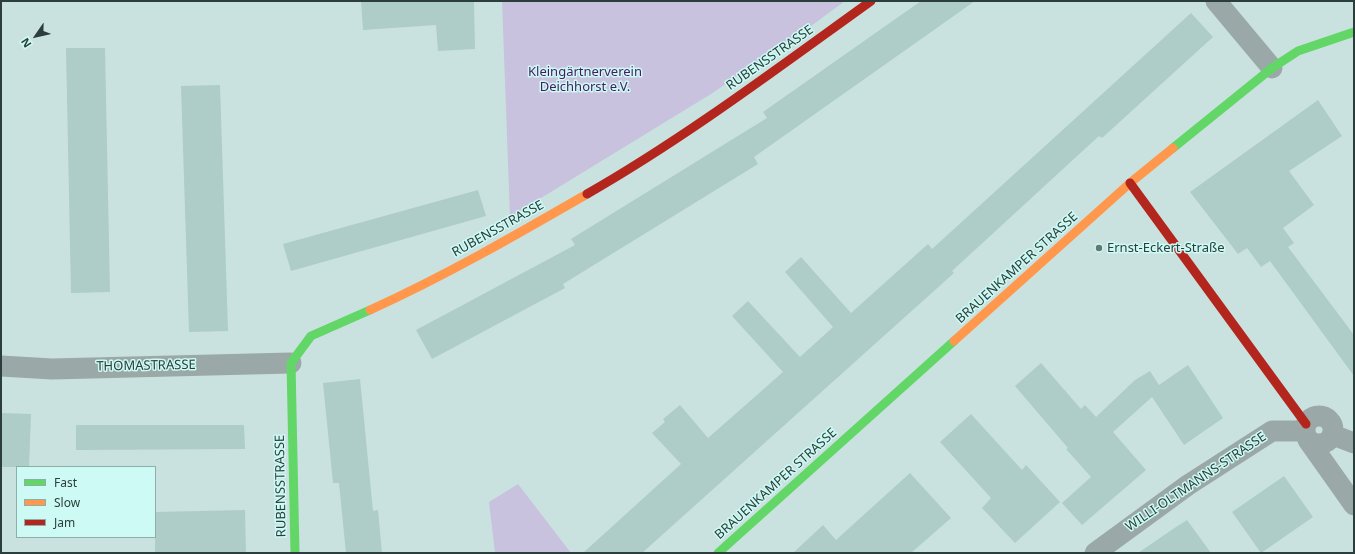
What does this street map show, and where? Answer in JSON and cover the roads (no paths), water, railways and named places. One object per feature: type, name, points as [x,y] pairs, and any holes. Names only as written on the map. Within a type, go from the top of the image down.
[{"type":"street","name":"RUBENSSTRASSE","points":[[295,553],[291,363],[311,336],[401,296],[496,246],[605,184],[704,120],[871,1]]},
{"type":"street","points":[[1216,1],[1272,68]]},
{"type":"street","name":"BRAUENKAMPER STRASSE","points":[[718,553],[1130,183],[1272,68],[1298,51],[1354,32]]},
{"type":"street","points":[[1130,183],[1306,432],[1354,505]]},
{"type":"street","name":"THOMASTRASSE","points":[[1,366],[52,369],[291,363]]},
{"type":"street","points":[[1306,432],[1311,418],[1318,416],[1325,417],[1330,421],[1333,428],[1333,435],[1354,443]]},
{"type":"street","name":"WILLI-OLTMANNS-STRASSE","points":[[1095,553],[1188,485],[1272,430],[1306,432]]},
{"type":"place","name":"Ernst-Eckert-Straße","points":[[1099,248]]},
{"type":"park label","name":"Kleingärtnerverein Deichhorst e.V.","points":[[585,80]]}]
